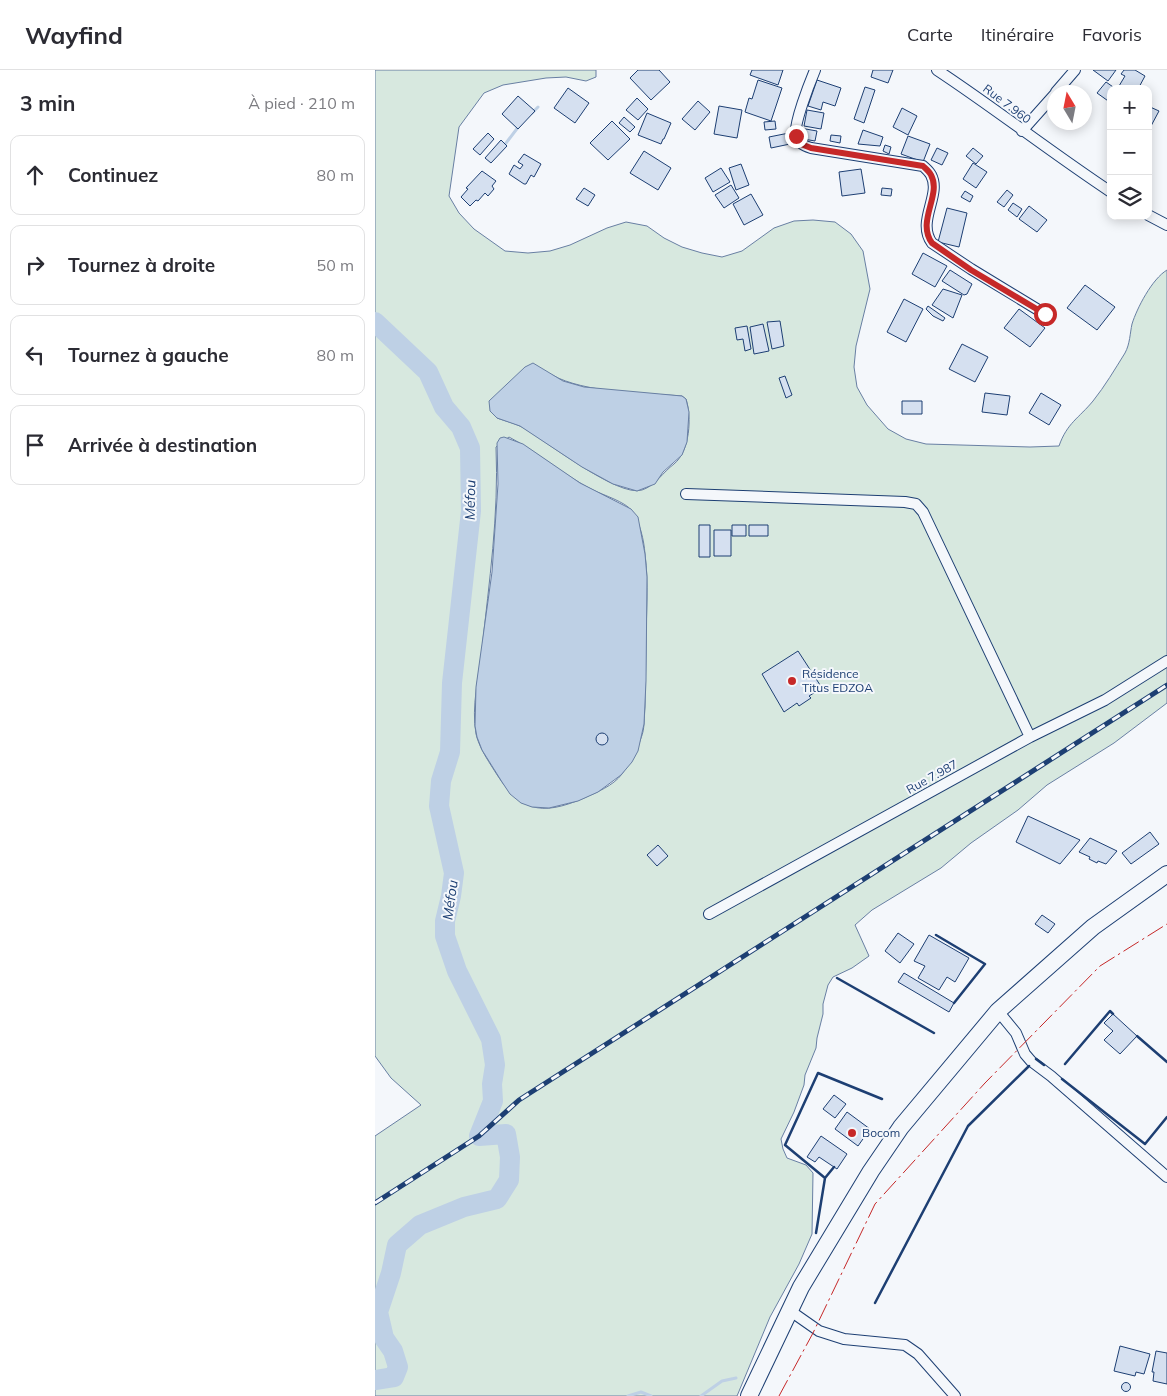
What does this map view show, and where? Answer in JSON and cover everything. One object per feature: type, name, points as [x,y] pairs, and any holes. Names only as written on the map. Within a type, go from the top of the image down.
[{"type":"highway","points":[[749,1396],[789,1310],[829,1238],[901,1127],[998,1010],[1093,927],[1167,874]]},
{"type":"street","points":[[815,70],[797,126],[796,136],[801,144],[811,148],[923,166],[931,175],[933,187],[926,227],[928,237],[932,243],[971,270],[1045,314]]},
{"type":"street","name":"Rue 7.960","points":[[937,70],[982,99],[1022,131],[1107,189]]},
{"type":"street","points":[[1062,85],[1075,70]]},
{"type":"street","points":[[1022,131],[1047,102]]},
{"type":"street","points":[[1152,217],[1167,225]]},
{"type":"street","points":[[686,494],[905,502],[916,504],[923,512],[1030,737]]},
{"type":"street","name":"Rue 7.987","points":[[709,914],[1030,737],[1105,700],[1167,661]]},
{"type":"street","points":[[998,1010],[1016,1033],[1025,1054],[1031,1061],[1051,1076],[1167,1177]]},
{"type":"street","points":[[789,1310],[819,1331],[844,1338],[905,1345],[918,1354],[955,1396]]},
{"type":"shaded area","points":[[375,70],[596,70],[596,77],[586,81],[566,77],[546,78],[503,85],[484,93],[459,127],[449,196],[459,213],[474,229],[505,251],[528,253],[550,251],[570,245],[607,228],[626,222],[647,226],[664,238],[682,247],[722,257],[742,251],[774,228],[794,221],[835,222],[851,234],[863,251],[870,289],[856,346],[854,367],[857,387],[867,405],[888,429],[906,439],[926,444],[1059,446],[1070,426],[1097,395],[1127,350],[1132,324],[1141,302],[1156,280],[1167,270],[1167,703],[1114,743],[1047,785],[1018,810],[971,843],[941,868],[872,910],[855,925],[869,956],[852,968],[833,977],[828,985],[816,1048],[805,1075],[804,1085],[794,1112],[781,1139],[787,1158],[806,1165],[813,1173],[812,1234],[799,1264],[770,1317],[737,1396],[375,1396],[375,1136],[421,1105],[391,1078],[375,1056]],"holes":[[[552,375],[565,381],[597,389],[682,396],[686,399],[688,406],[689,424],[686,442],[679,458],[647,488],[631,490],[600,477],[522,427],[497,418]],[[509,437],[582,484],[629,508],[635,516],[643,537],[647,576],[645,707],[644,727],[638,747],[622,774],[614,782],[584,798],[555,807],[543,808],[532,806],[522,802],[512,794],[503,784],[486,757],[476,734],[474,713],[495,523],[496,447]]]},
{"type":"water","points":[[533,363],[563,381],[584,387],[682,396],[686,399],[689,412],[687,442],[682,455],[663,472],[655,484],[637,491],[613,484],[582,467],[520,426],[497,418],[490,411],[489,401],[525,367]]},
{"type":"water","points":[[504,437],[523,444],[580,483],[631,509],[638,517],[645,554],[647,577],[646,681],[644,724],[638,751],[621,775],[598,792],[578,801],[549,808],[532,807],[521,803],[510,794],[482,750],[475,726],[476,687],[492,572],[498,484],[497,443],[500,438]]},
{"type":"building","points":[[638,70],[659,70],[670,82],[651,100],[630,78]]},
{"type":"building","points":[[752,70],[783,70],[778,85],[750,75]]},
{"type":"building","points":[[873,70],[893,70],[888,83],[871,77]]},
{"type":"building","points":[[1093,70],[1116,70],[1108,81]]},
{"type":"building","points":[[1124,70],[1135,70],[1145,76],[1140,85],[1120,85],[1125,76],[1121,74]]},
{"type":"building","points":[[758,80],[782,88],[771,121],[745,112],[749,98],[752,99]]},
{"type":"building","points":[[817,80],[841,88],[835,106],[823,102],[821,110],[808,106]]},
{"type":"building","points":[[1106,82],[1110,85],[1107,85],[1107,100],[1097,93]]},
{"type":"building","points":[[865,87],[875,90],[864,123],[854,119]]},
{"type":"building","points":[[568,88],[589,103],[575,123],[554,108]]},
{"type":"building","points":[[518,96],[535,111],[518,129],[502,114]]},
{"type":"building","points":[[637,98],[648,109],[638,120],[626,110]]},
{"type":"building","points":[[698,101],[710,112],[695,130],[682,119]]},
{"type":"building","points":[[719,106],[742,110],[737,138],[714,134]]},
{"type":"building","points":[[902,108],[917,116],[908,135],[893,127]]},
{"type":"building","points":[[1152,108],[1159,111],[1152,124]]},
{"type":"building","points":[[807,110],[824,113],[821,129],[804,126]]},
{"type":"building","points":[[647,113],[671,123],[661,144],[638,135]]},
{"type":"building","points":[[624,117],[635,127],[630,132],[619,123]]},
{"type":"building","points":[[612,121],[630,139],[608,160],[590,143]]},
{"type":"building","points":[[775,121],[776,129],[765,130],[764,122]]},
{"type":"building","points":[[800,128],[817,131],[815,141],[798,138]]},
{"type":"building","points":[[863,130],[883,137],[880,146],[858,144]]},
{"type":"building","points":[[488,133],[494,139],[480,155],[473,149]]},
{"type":"building","points":[[789,133],[790,144],[771,148],[769,137]]},
{"type":"building","points":[[831,135],[841,136],[840,143],[830,141]]},
{"type":"building","points":[[908,136],[930,144],[923,162],[901,154]]},
{"type":"building","points":[[501,140],[507,146],[491,163],[485,158]]},
{"type":"building","points":[[885,145],[891,147],[889,154],[883,151]]},
{"type":"building","points":[[937,148],[948,153],[942,165],[931,160]]},
{"type":"building","points":[[973,148],[983,156],[976,164],[966,156]]},
{"type":"building","points":[[644,151],[671,168],[658,190],[630,173]]},
{"type":"building","points":[[524,154],[541,164],[534,177],[531,175],[526,184],[509,174],[514,165],[520,169],[523,165],[518,162]]},
{"type":"building","points":[[973,163],[987,172],[976,188],[963,179]]},
{"type":"building","points":[[741,164],[749,185],[736,190],[729,168]]},
{"type":"building","points":[[721,168],[730,182],[713,192],[705,178]]},
{"type":"building","points":[[861,169],[865,193],[842,196],[839,172]]},
{"type":"building","points":[[482,171],[496,181],[492,186],[494,189],[488,196],[485,193],[470,206],[461,197],[468,189],[466,188]]},
{"type":"building","points":[[731,185],[739,198],[724,208],[715,195]]},
{"type":"building","points":[[584,188],[595,195],[588,206],[576,199]]},
{"type":"building","points":[[882,188],[892,189],[891,196],[881,195]]},
{"type":"building","points":[[1007,190],[1013,195],[1004,207],[997,202]]},
{"type":"building","points":[[965,191],[973,196],[970,202],[961,197]]},
{"type":"building","points":[[751,194],[763,215],[744,225],[733,204]]},
{"type":"building","points":[[1013,203],[1022,209],[1017,217],[1008,210]]},
{"type":"building","points":[[1029,206],[1047,220],[1037,232],[1019,219]]},
{"type":"building","points":[[947,208],[967,213],[959,247],[938,242]]},
{"type":"building","points":[[923,253],[947,266],[935,287],[912,274]]},
{"type":"building","points":[[950,270],[972,284],[967,294],[964,295],[942,281]]},
{"type":"building","points":[[1085,285],[1115,307],[1097,330],[1067,308]]},
{"type":"building","points":[[943,289],[962,295],[953,318],[932,305]]},
{"type":"building","points":[[904,299],[923,309],[906,342],[887,332]]},
{"type":"building","points":[[928,306],[945,318],[943,321],[933,316],[926,309]]},
{"type":"building","points":[[1019,309],[1045,328],[1030,347],[1004,328]]},
{"type":"building","points":[[780,321],[784,346],[772,349],[767,322]]},
{"type":"building","points":[[763,324],[769,351],[754,354],[750,327]]},
{"type":"building","points":[[747,326],[751,349],[745,351],[743,339],[737,340],[735,328]]},
{"type":"building","points":[[962,344],[988,357],[975,382],[949,369]]},
{"type":"building","points":[[785,376],[792,395],[786,398],[779,378]]},
{"type":"building","points":[[985,393],[1010,396],[1007,415],[982,412]]},
{"type":"building","points":[[1041,393],[1061,405],[1049,425],[1029,413]]},
{"type":"building","points":[[902,401],[922,401],[922,414],[902,414]]},
{"type":"building","points":[[699,525],[710,525],[710,557],[699,557]]},
{"type":"building","points":[[732,525],[746,525],[746,536],[732,536]]},
{"type":"building","points":[[749,525],[768,525],[768,536],[749,536]]},
{"type":"building","points":[[714,530],[731,530],[731,556],[714,556]]},
{"type":"building","name":"Résidence Titus EDZOA","points":[[798,651],[822,688],[809,696],[811,698],[799,706],[797,703],[784,712],[762,674]]},
{"type":"building","points":[[600,733],[604,733],[608,739],[604,745],[600,745],[596,741],[596,737]]},
{"type":"building","points":[[1028,816],[1080,840],[1060,864],[1016,842]]},
{"type":"building","points":[[1150,832],[1159,844],[1131,864],[1122,853]]},
{"type":"building","points":[[1090,838],[1117,851],[1106,864],[1098,861],[1097,863],[1079,852]]},
{"type":"building","points":[[658,845],[668,856],[657,866],[647,855]]},
{"type":"building","points":[[1042,915],[1055,924],[1048,933],[1035,924]]},
{"type":"building","points":[[898,933],[914,944],[900,963],[885,951]]},
{"type":"building","points":[[929,935],[969,958],[955,982],[947,977],[939,990],[918,978],[925,966],[914,961]]},
{"type":"building","points":[[904,973],[954,1003],[949,1012],[898,982]]},
{"type":"building","points":[[1113,1014],[1137,1036],[1120,1054],[1104,1040],[1113,1031],[1104,1023]]},
{"type":"building","points":[[834,1095],[846,1104],[835,1118],[823,1109]]},
{"type":"building","points":[[847,1112],[870,1129],[858,1146],[835,1129]]},
{"type":"building","points":[[821,1136],[847,1154],[837,1169],[819,1157],[815,1162],[807,1157]]},
{"type":"building","points":[[1120,1346],[1150,1354],[1144,1374],[1136,1372],[1135,1376],[1114,1371]]},
{"type":"building","points":[[1156,1351],[1167,1353],[1167,1384],[1153,1381],[1154,1372],[1152,1372]]},
{"type":"building","points":[[1126,1382],[1131,1387],[1126,1392],[1121,1387]]},
{"type":"waterway","points":[[532,113],[538,107]]},
{"type":"waterway","points":[[503,147],[519,126]]},
{"type":"waterway","name":"Méfou","points":[[375,322],[428,372],[444,407],[461,427],[470,448],[471,511],[452,683],[450,752],[441,781],[439,806],[454,873],[445,921],[445,936],[457,971],[491,1039],[495,1065],[492,1084],[493,1101],[479,1136],[506,1134],[510,1157],[509,1180],[497,1199],[464,1207],[420,1225],[397,1245],[391,1273],[378,1312],[384,1338],[393,1351],[398,1367],[394,1377],[375,1380]]},
{"type":"waterway","points":[[701,1396],[722,1381],[736,1378]]},
{"type":"waterway","points":[[628,1396],[641,1392],[651,1396]]},
{"type":"railway","points":[[375,1203],[479,1136],[519,1100],[1167,685]]},
{"type":"wall","points":[[936,935],[985,964],[954,1003]]},
{"type":"wall","points":[[837,978],[934,1033]]},
{"type":"wall","points":[[1065,1064],[1110,1011],[1113,1014]]},
{"type":"wall","points":[[1137,1036],[1167,1062]]},
{"type":"wall","points":[[1036,1059],[1044,1065]]},
{"type":"wall","points":[[875,1303],[968,1126],[1029,1066]]},
{"type":"wall","points":[[834,1167],[825,1178],[785,1145],[818,1073],[882,1099]]},
{"type":"wall","points":[[1062,1079],[1145,1144],[1167,1117]]},
{"type":"wall","points":[[816,1233],[825,1178]]},
{"type":"power","points":[[779,1396],[813,1333],[875,1204],[985,1083],[1100,966],[1167,924]]},
{"type":"place","name":"Résidence Titus EDZOA","points":[[792,681]]},
{"type":"place","name":"Bocom","points":[[852,1133]]},
{"type":"route","points":[[796,136],[801,144],[811,148],[889,159],[923,166],[931,175],[933,187],[926,227],[928,237],[932,243],[971,270],[1045,314]]}]
